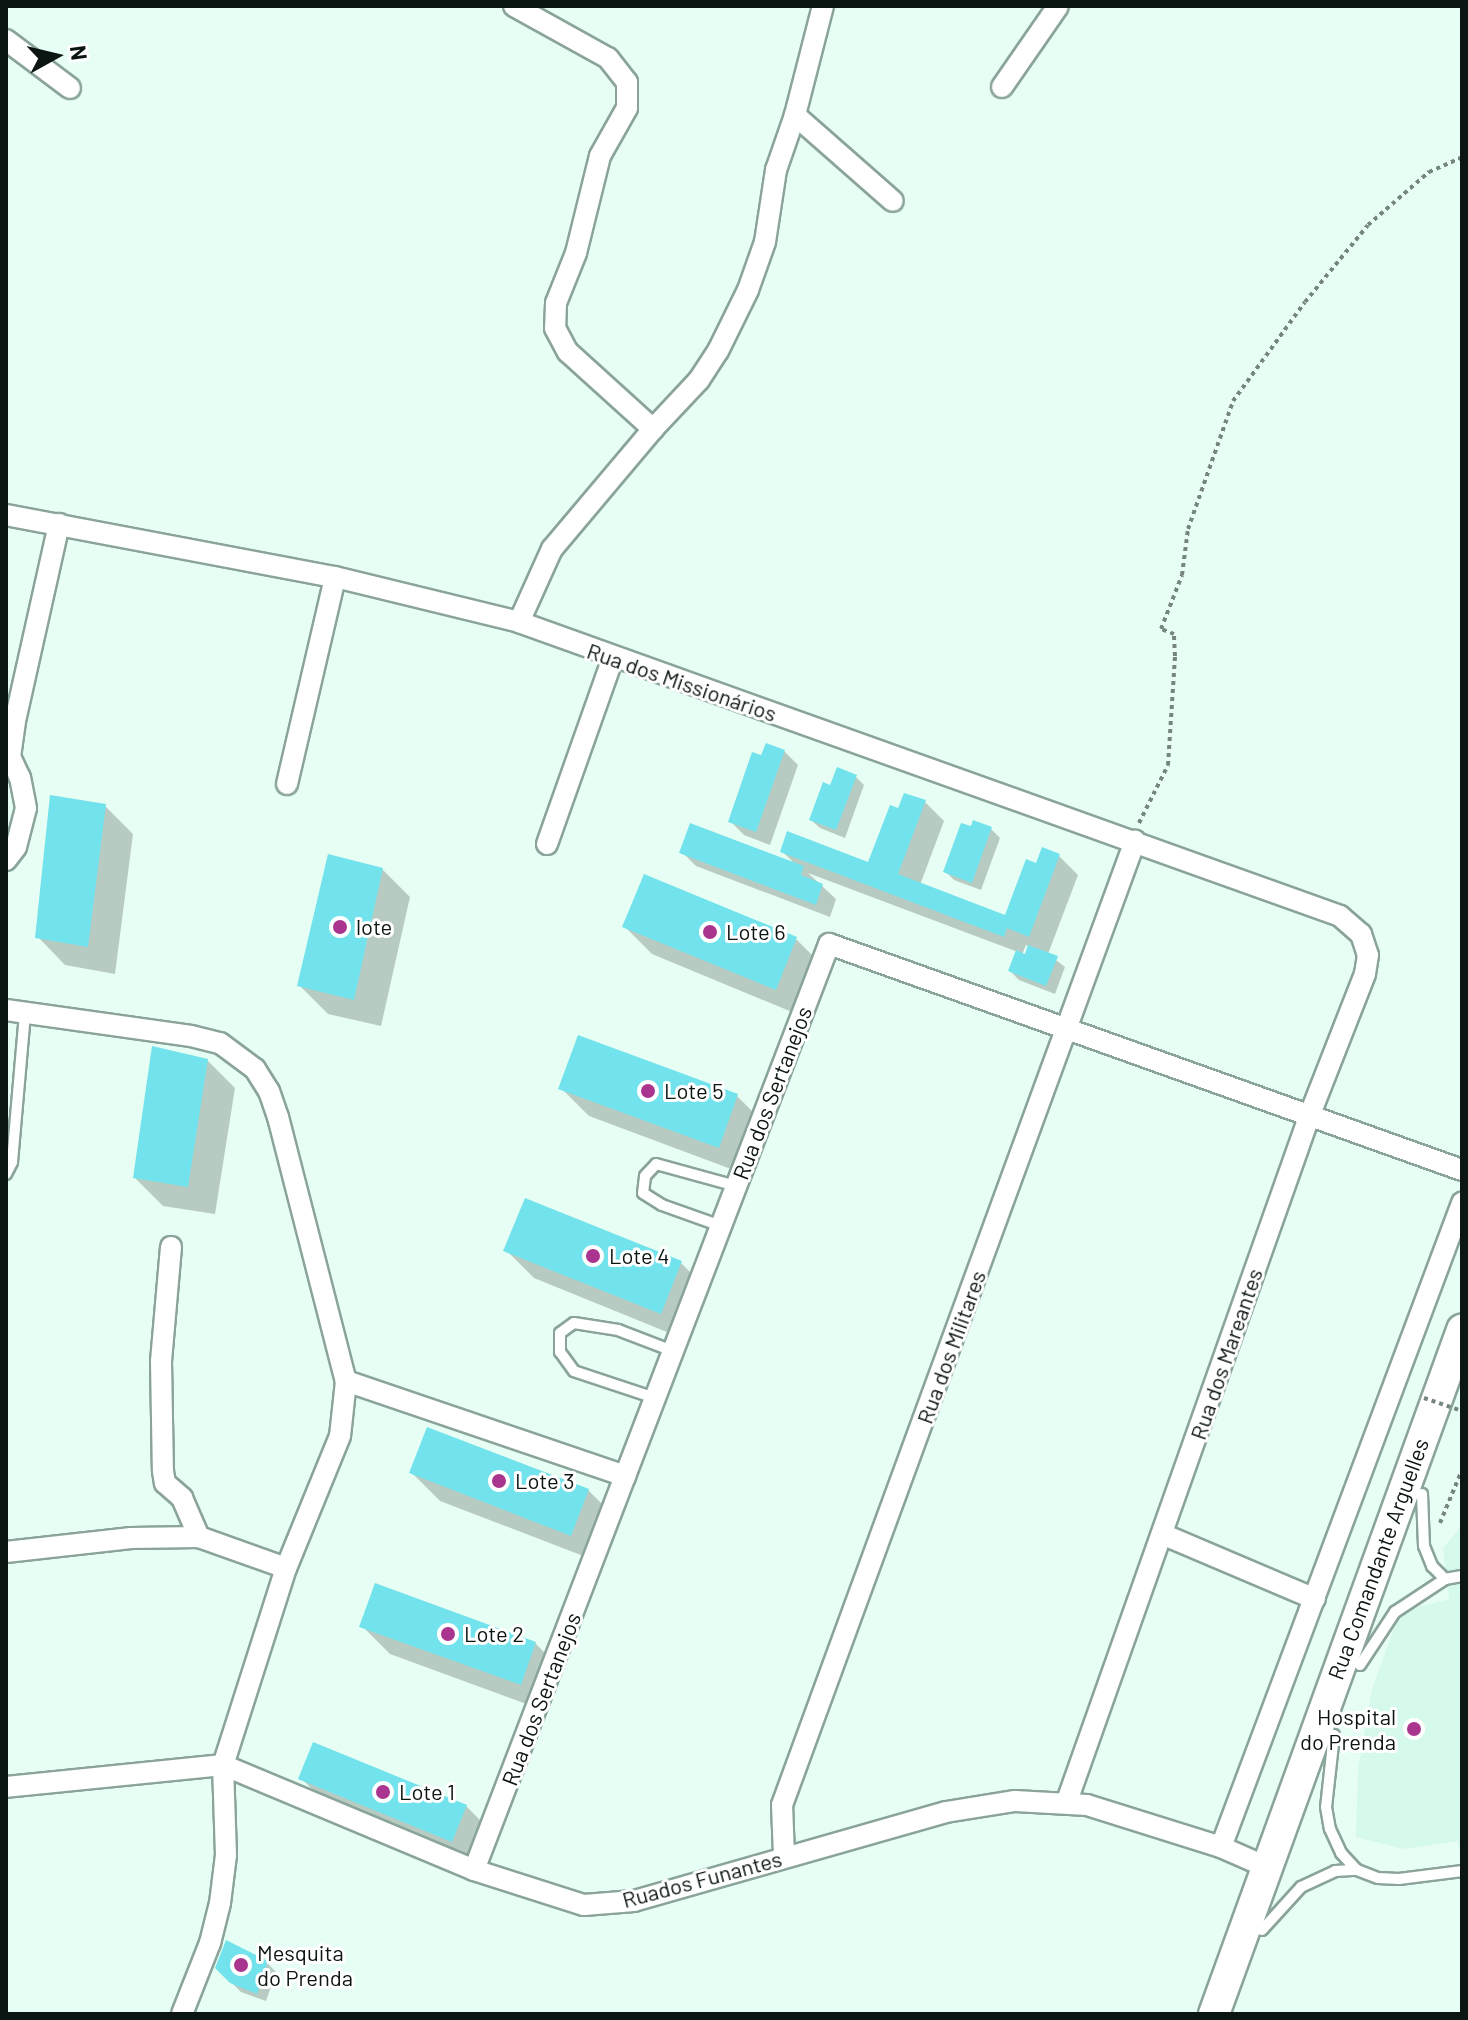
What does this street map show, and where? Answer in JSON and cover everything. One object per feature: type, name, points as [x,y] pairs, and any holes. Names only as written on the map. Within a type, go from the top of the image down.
[{"type":"main road","name":"Rua Comandante Arguelles","points":[[1214,2014],[1264,1866],[1462,1330]]},
{"type":"main road","name":"Rua Comandante Arguelles","points":[[1232,2014],[1462,1386]]},
{"type":"street","points":[[514,6],[608,58],[627,82],[627,108],[600,156],[576,253],[556,303],[555,328],[568,352],[653,429]]},
{"type":"street","points":[[519,622],[552,549],[653,429],[699,380],[718,351],[748,290],[765,242],[776,170],[795,115],[823,6]]},
{"type":"street","points":[[1002,87],[1058,6]]},
{"type":"street","points":[[6,40],[70,88]]},
{"type":"street","points":[[795,115],[893,201]]},
{"type":"street","name":"Rua dos Missionários","points":[[6,515],[335,577],[519,622],[1340,916]]},
{"type":"street","points":[[6,860],[16,847],[26,808],[20,778],[8,756],[59,524]]},
{"type":"street","points":[[287,784],[335,577]]},
{"type":"street","points":[[547,844],[613,658]]},
{"type":"street","name":"Rua dos Militares","points":[[784,1856],[782,1805],[1068,1030],[1134,840]]},
{"type":"street","name":"Rua dos Mareantes","points":[[1067,1801],[1309,1117],[1368,965],[1366,943],[1361,934],[1340,916]]},
{"type":"street","name":"Rua dos Sertanejos","points":[[474,1870],[829,944],[1462,1170]]},
{"type":"street","points":[[16,1011],[191,1036],[220,1043],[255,1069],[269,1091],[278,1117],[346,1381],[340,1436],[286,1568],[223,1765],[226,1855],[220,1903],[210,1943],[182,2014]]},
{"type":"street","points":[[1221,1847],[1462,1203]]},
{"type":"street","points":[[171,1247],[161,1361],[163,1471],[165,1483],[187,1506],[199,1537]]},
{"type":"street","points":[[346,1381],[625,1476]]},
{"type":"street","points":[[1162,1534],[1315,1599]]},
{"type":"street","points":[[6,1552],[131,1538],[199,1537],[286,1568]]},
{"type":"street","name":"Ruados Funantes","points":[[6,1787],[223,1765],[474,1870],[584,1905],[634,1901],[946,1812],[1015,1801],[1067,1801],[1221,1847],[1264,1866]]},
{"type":"lane","points":[[6,1174],[12,1162],[16,1011]]},
{"type":"lane","points":[[721,1226],[662,1205],[643,1193],[645,1176],[656,1164],[736,1186]]},
{"type":"lane","points":[[655,1398],[574,1371],[560,1352],[560,1333],[574,1323],[604,1328],[673,1351]]},
{"type":"lane","points":[[1422,1494],[1424,1546],[1432,1566],[1445,1579]]},
{"type":"lane","points":[[1360,1665],[1395,1612],[1445,1579],[1462,1576]]},
{"type":"lane","points":[[1334,1735],[1326,1807],[1330,1829],[1341,1853],[1357,1870]]},
{"type":"lane","points":[[1262,1930],[1301,1887],[1335,1871],[1357,1870],[1378,1878],[1399,1879],[1462,1871]]},
{"type":"path","points":[[1134,840],[1168,765],[1174,634],[1161,629],[1182,575],[1188,529],[1233,401],[1305,302],[1368,225],[1429,172],[1462,157]]},
{"type":"path","points":[[1424,1398],[1462,1411]]},
{"type":"path","points":[[1434,1537],[1462,1470]]},
{"type":"shaded area","name":"Hospital do Prenda","points":[[1462,1525],[1462,1866],[1458,1841],[1404,1849],[1356,1837],[1358,1769],[1372,1689],[1400,1612],[1449,1599],[1443,1548]]},
{"type":"building","points":[[766,743],[785,750],[756,832],[728,822],[752,752],[761,755]]},
{"type":"building","points":[[837,767],[857,775],[836,830],[809,820],[823,782],[830,785]]},
{"type":"building","points":[[904,793],[926,800],[898,874],[1005,915],[1026,859],[1036,863],[1042,847],[1060,854],[1029,937],[1007,928],[1004,937],[780,852],[787,831],[868,862],[890,805],[898,808]]},
{"type":"building","points":[[50,795],[106,804],[88,947],[35,938]]},
{"type":"building","points":[[973,820],[992,827],[972,883],[943,872],[961,823],[971,826]]},
{"type":"building","points":[[690,823],[804,866],[801,875],[823,884],[816,905],[679,853]]},
{"type":"building","name":"lote","points":[[328,854],[383,868],[354,1000],[297,986]]},
{"type":"building","name":"Lote 6","points":[[644,874],[797,937],[776,990],[622,927]]},
{"type":"building","points":[[1028,945],[1058,956],[1046,986],[1008,971],[1016,950],[1025,954]]},
{"type":"building","name":"Lote 5","points":[[578,1035],[738,1094],[719,1148],[558,1089]]},
{"type":"building","points":[[152,1046],[208,1059],[188,1187],[133,1178]]},
{"type":"building","name":"Lote 4","points":[[525,1198],[682,1261],[661,1314],[503,1251]]},
{"type":"building","name":"Lote 3","points":[[427,1427],[589,1489],[571,1536],[409,1473]]},
{"type":"building","name":"Lote 2","points":[[375,1583],[536,1642],[521,1685],[359,1627]]},
{"type":"building","name":"Lote 1","points":[[313,1742],[467,1805],[452,1842],[298,1779]]},
{"type":"building","name":"Mesquita do Prenda","points":[[226,1940],[268,1961],[257,1994],[230,1983],[215,1968]]},
{"type":"place","name":"lote","points":[[340,927]]},
{"type":"place","name":"Lote 6","points":[[710,932]]},
{"type":"place","name":"Lote 5","points":[[648,1091]]},
{"type":"place","name":"Lote 4","points":[[593,1256]]},
{"type":"place","name":"Lote 3","points":[[499,1481]]},
{"type":"place","name":"Lote 2","points":[[448,1634]]},
{"type":"place","name":"Hospital do Prenda","points":[[1414,1729]]},
{"type":"place","name":"Lote 1","points":[[383,1792]]},
{"type":"place","name":"Mesquita do Prenda","points":[[241,1965]]}]
